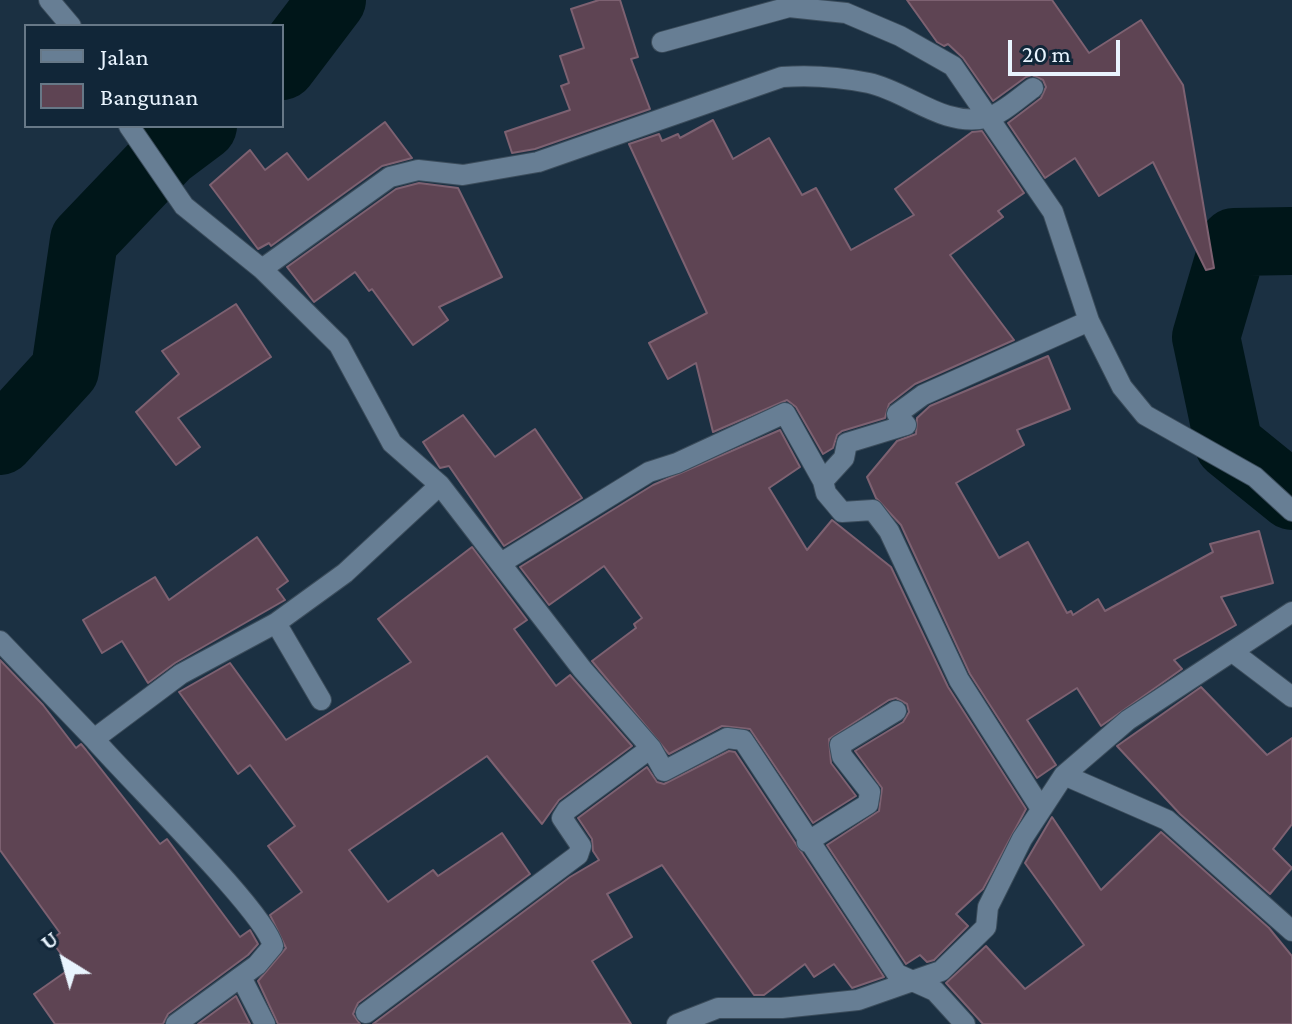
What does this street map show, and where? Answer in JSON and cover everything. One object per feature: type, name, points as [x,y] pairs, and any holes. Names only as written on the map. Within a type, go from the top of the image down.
[{"type":"street","points":[[49,0],[69,24]]},
{"type":"street","points":[[662,42],[789,7],[846,13],[900,36],[953,66],[1053,212],[1089,321],[1122,387],[1145,415],[1255,477],[1292,511]]},
{"type":"street","points":[[262,269],[390,177],[418,170],[463,175],[538,162],[782,77],[807,75],[870,83],[908,97],[944,117],[987,118],[1033,88]]},
{"type":"street","points":[[130,128],[184,206],[262,269],[339,345],[392,443],[440,485],[582,669],[651,748],[664,771],[727,738],[743,740],[807,842],[897,974],[935,991],[965,1024]]},
{"type":"street","points":[[823,481],[844,458],[847,443],[906,425],[897,414],[923,395],[1089,321]]},
{"type":"street","points":[[501,563],[649,472],[677,463],[785,413],[823,481],[826,493],[842,512],[873,510],[883,522],[942,637],[959,680],[1040,807]]},
{"type":"street","points":[[94,739],[181,674],[276,623],[345,573],[440,485]]},
{"type":"street","points":[[677,1024],[718,1008],[782,1008],[858,1000],[941,971],[986,927],[988,907],[1040,807],[1064,775],[1128,720],[1292,612]]},
{"type":"street","points":[[276,623],[321,700]]},
{"type":"street","points":[[0,641],[265,927],[273,946],[241,977],[176,1024]]},
{"type":"street","points":[[1234,653],[1292,697]]},
{"type":"street","points":[[807,842],[868,804],[870,792],[842,756],[840,745],[896,711]]},
{"type":"street","points":[[366,1013],[578,855],[578,839],[562,818],[567,810],[651,748]]},
{"type":"street","points":[[1064,775],[1167,820],[1292,931]]},
{"type":"street","points":[[241,977],[265,1024]]},
{"type":"building","points":[[599,0],[620,0],[638,57],[631,59],[650,109],[535,149],[512,153],[505,132],[570,110],[561,86],[569,83],[560,56],[584,48],[571,9]]},
{"type":"building","points":[[907,0],[1052,0],[1089,53],[1141,20],[1183,85],[1214,268],[1206,270],[1153,162],[1099,196],[1075,158],[1045,178],[1008,123],[1041,98],[1046,87],[1043,80],[1032,75],[1026,77],[993,101],[963,58],[948,44],[944,46],[937,42]]},
{"type":"building","points":[[713,120],[733,159],[769,138],[802,195],[816,188],[851,250],[914,215],[895,189],[972,132],[982,131],[1024,193],[998,211],[1003,217],[950,255],[1014,340],[915,384],[889,404],[885,418],[842,431],[837,435],[833,448],[823,454],[796,407],[787,400],[713,432],[696,363],[668,379],[649,343],[707,313],[629,144],[659,134],[662,141],[678,134],[680,138]]},
{"type":"building","points":[[385,122],[412,158],[382,166],[271,246],[269,243],[258,249],[210,185],[250,150],[265,170],[287,153],[308,180]]},
{"type":"building","points":[[419,183],[458,188],[502,277],[439,307],[448,320],[413,345],[372,289],[369,291],[355,272],[314,302],[287,267],[396,189]]},
{"type":"building","points":[[236,304],[271,357],[178,418],[200,447],[176,465],[136,412],[179,374],[162,351]]},
{"type":"building","points":[[1048,356],[1070,409],[1017,430],[1024,445],[956,483],[999,558],[1028,542],[1067,613],[1071,611],[1073,615],[1098,599],[1105,611],[1213,552],[1210,544],[1259,531],[1273,583],[1221,597],[1236,625],[1174,660],[1182,669],[1101,726],[1077,688],[1027,720],[1056,765],[1037,778],[970,674],[901,525],[876,498],[867,477],[897,441],[916,434],[917,418],[930,406]]},
{"type":"building","points":[[463,415],[495,457],[535,429],[582,498],[504,546],[449,466],[440,468],[423,442]]},
{"type":"building","points":[[780,430],[800,467],[769,488],[807,550],[832,520],[891,567],[948,687],[1026,809],[983,889],[956,914],[968,926],[934,960],[927,962],[920,955],[906,964],[827,845],[879,811],[882,788],[855,751],[903,722],[909,712],[907,704],[896,698],[889,700],[829,739],[831,763],[856,796],[813,823],[750,729],[722,726],[669,754],[592,661],[636,628],[634,624],[642,618],[604,566],[549,605],[520,567],[653,485]]},
{"type":"building","points":[[257,537],[288,581],[277,589],[285,600],[175,663],[148,683],[122,641],[102,653],[83,620],[155,577],[169,600]]},
{"type":"building","points":[[472,547],[527,620],[514,629],[556,686],[570,675],[632,746],[559,800],[542,824],[487,756],[349,850],[388,902],[433,870],[438,876],[502,833],[530,874],[358,1003],[353,1014],[360,1024],[278,1024],[258,981],[286,948],[270,915],[302,892],[268,846],[295,826],[250,765],[238,774],[179,692],[230,663],[286,740],[411,662],[378,619]]},
{"type":"building","points":[[0,660],[43,705],[76,748],[81,744],[160,844],[167,839],[240,937],[250,930],[258,944],[248,955],[168,1014],[163,1024],[55,1024],[34,994],[71,968],[51,940],[60,933],[0,850]]},
{"type":"building","points":[[1201,687],[1267,755],[1292,738],[1292,824],[1273,849],[1292,868],[1270,894],[1180,814],[1117,746]]},
{"type":"building","points":[[729,751],[735,752],[884,977],[852,988],[834,964],[814,977],[805,964],[764,995],[754,995],[662,865],[607,894],[632,937],[592,961],[631,1024],[373,1024],[570,877],[599,860],[593,851],[592,839],[578,818],[647,767],[657,782],[664,784]]},
{"type":"building","points":[[1052,817],[1101,890],[1161,832],[1269,928],[1292,956],[1292,1024],[983,1024],[946,983],[986,946],[1025,989],[1084,945],[1025,863]]},
{"type":"building","points":[[236,996],[250,1024],[198,1024]]},
{"type":"waterway","points":[[284,63],[332,0]]},
{"type":"waterway","points":[[0,441],[65,370],[84,240],[167,153],[200,128]]},
{"type":"waterway","points":[[1292,241],[1234,242],[1206,337],[1229,445],[1292,496]]}]
